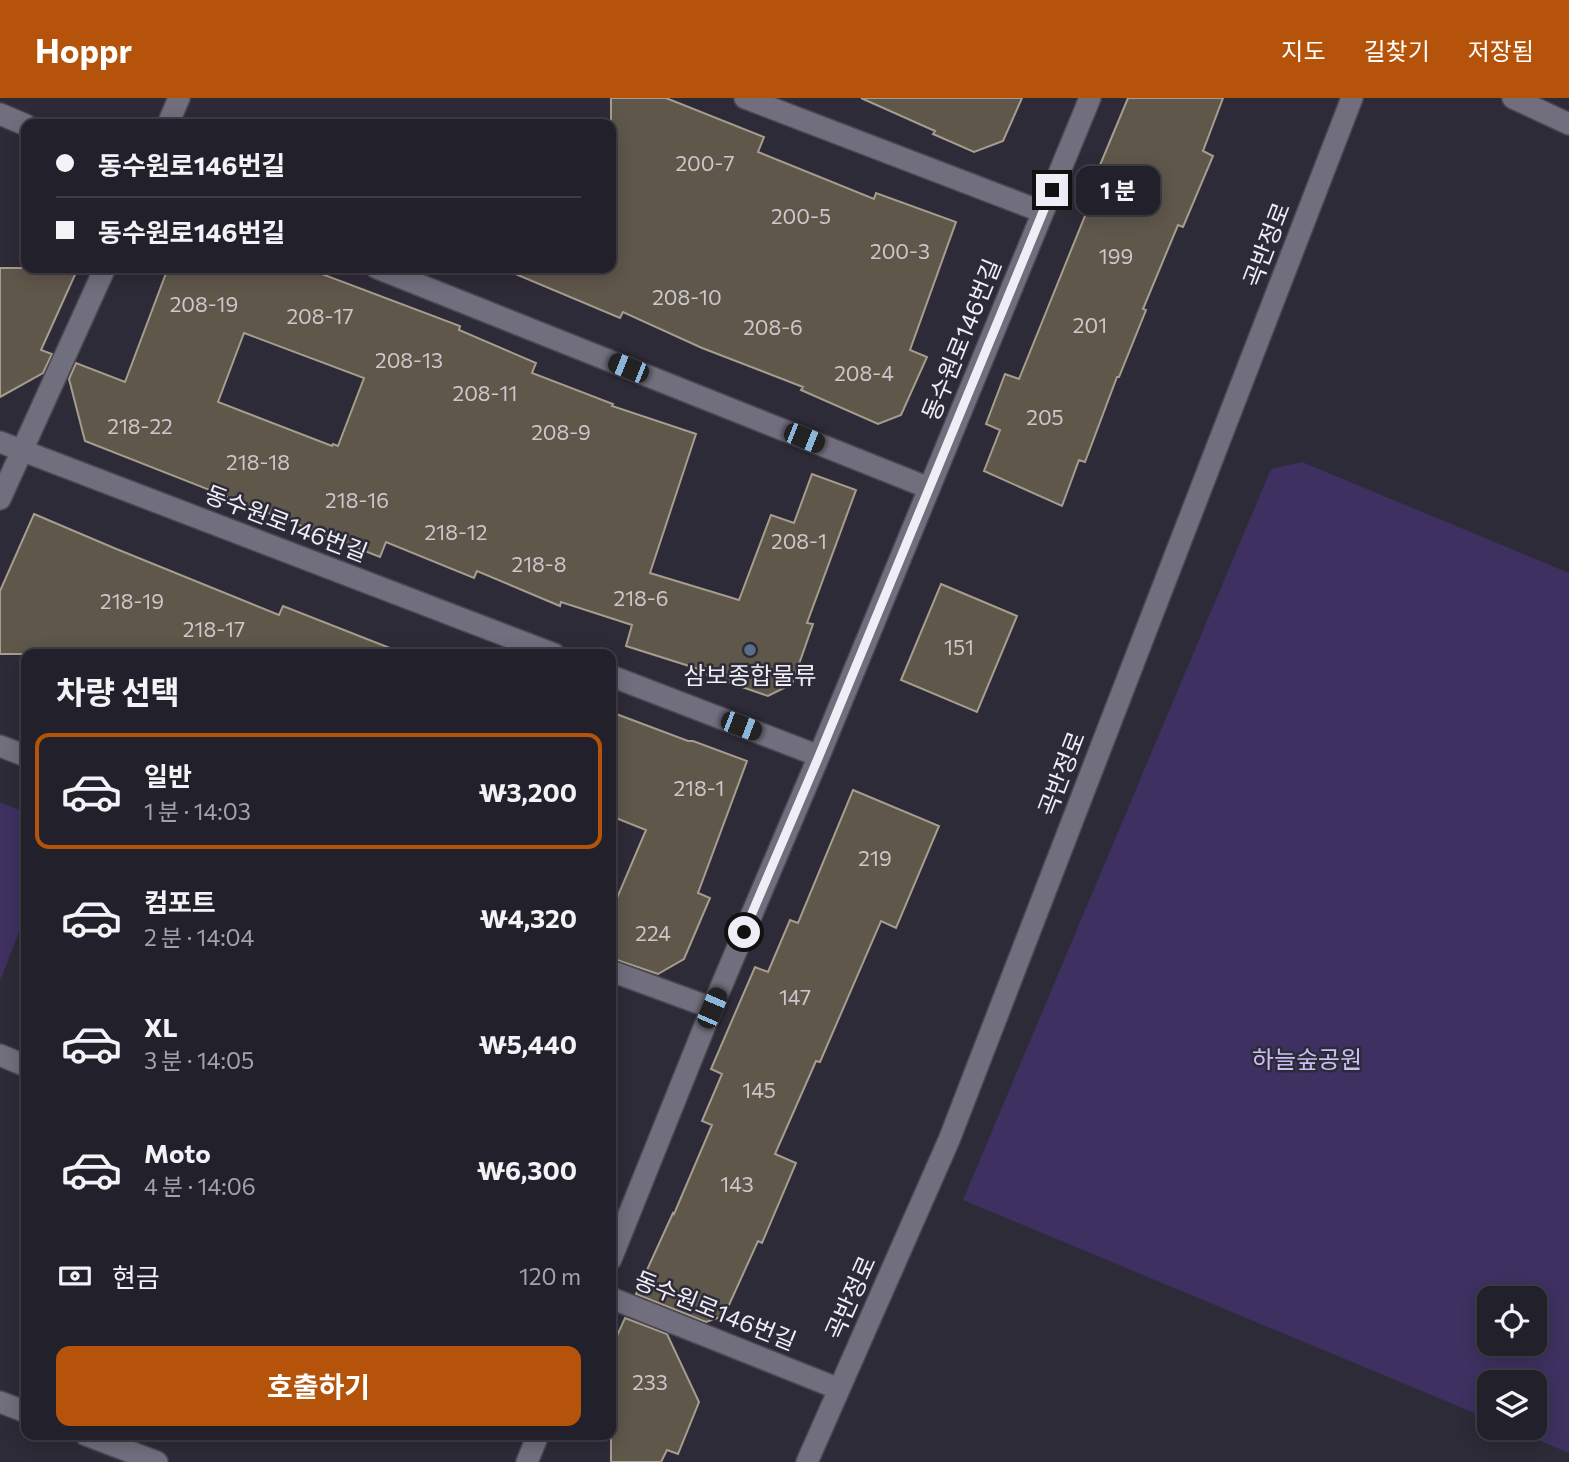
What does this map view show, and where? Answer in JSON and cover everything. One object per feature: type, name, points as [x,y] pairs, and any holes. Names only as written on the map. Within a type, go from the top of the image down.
[{"type":"street","points":[[170,119],[179,98]]},
{"type":"street","points":[[746,98],[1043,212]]},
{"type":"street","name":"동수원로146번길","points":[[616,1247],[712,1008],[819,756],[1090,98]]},
{"type":"street","name":"곡반정로","points":[[807,1462],[949,1140],[1352,98]]},
{"type":"street","points":[[1513,98],[1569,124]]},
{"type":"street","points":[[0,114],[21,123]]},
{"type":"street","points":[[0,499],[103,273]]},
{"type":"street","points":[[390,273],[929,488]]},
{"type":"street","name":"동수원로146번길","points":[[0,442],[541,649]]},
{"type":"street","points":[[616,678],[819,756]]},
{"type":"street","points":[[0,746],[21,754]]},
{"type":"street","points":[[616,973],[712,1008]]},
{"type":"street","points":[[0,1055],[21,1064]]},
{"type":"street","name":"동수원로146번길","points":[[616,1300],[839,1389]]},
{"type":"street","points":[[0,1402],[21,1410]]},
{"type":"street","points":[[99,1440],[156,1462]]},
{"type":"street","points":[[527,1462],[536,1440]]},
{"type":"green space","name":"하늘숲공원","points":[[1302,462],[1569,573],[1569,1453],[1538,1440],[1547,1440],[1547,1370],[1477,1370],[1477,1414],[963,1200],[1271,469]]},
{"type":"green space","points":[[0,802],[21,811],[21,927],[0,981]]},
{"type":"building","points":[[611,98],[666,98],[764,137],[758,152],[874,199],[876,193],[956,222],[910,350],[927,357],[901,415],[878,424],[801,390],[803,387],[702,348],[623,312],[620,318],[513,273],[616,273],[616,119],[611,119]]},
{"type":"building","points":[[861,98],[1022,98],[1003,141],[974,152],[933,134],[935,131]]},
{"type":"building","points":[[1128,98],[1223,98],[1203,151],[1213,156],[1183,227],[1178,225],[1085,462],[1079,460],[1062,506],[984,471],[1000,430],[986,424],[1005,374],[1019,379],[1095,191],[1090,189]]},
{"type":"building","points":[[0,268],[21,268],[21,273],[76,273],[41,350],[52,354],[43,373],[0,397]]},
{"type":"building","points":[[166,273],[319,273],[460,326],[459,330],[536,363],[532,373],[613,404],[612,406],[696,434],[650,573],[739,600],[771,515],[794,523],[812,474],[856,490],[807,623],[813,624],[792,684],[768,696],[707,675],[708,672],[626,646],[632,625],[561,602],[560,606],[477,571],[474,578],[386,542],[380,557],[85,441],[69,379],[76,363],[125,382]],"holes":[[[244,333],[364,378],[338,446],[218,402]]]},
{"type":"building","points":[[34,514],[279,615],[283,606],[392,649],[21,649],[21,654],[0,654],[0,591]]},
{"type":"building","points":[[941,584],[1017,616],[977,712],[901,680]]},
{"type":"building","points":[[616,714],[747,761],[698,893],[710,898],[684,959],[658,974],[616,960],[616,900],[646,830],[616,818]]},
{"type":"building","points":[[853,790],[939,826],[896,928],[881,921],[820,1062],[816,1061],[775,1154],[796,1163],[762,1243],[758,1241],[724,1316],[706,1322],[636,1294],[712,1125],[702,1121],[722,1074],[711,1069],[755,967],[768,972],[790,920],[798,923]]},
{"type":"building","points":[[625,1318],[667,1334],[699,1402],[678,1454],[667,1450],[661,1462],[611,1462],[611,1440],[616,1440],[616,1338]]},
{"type":"place","name":"삼보종합물류","points":[[750,650]]},
{"type":"route","points":[[744,932],[1052,190]]}]
